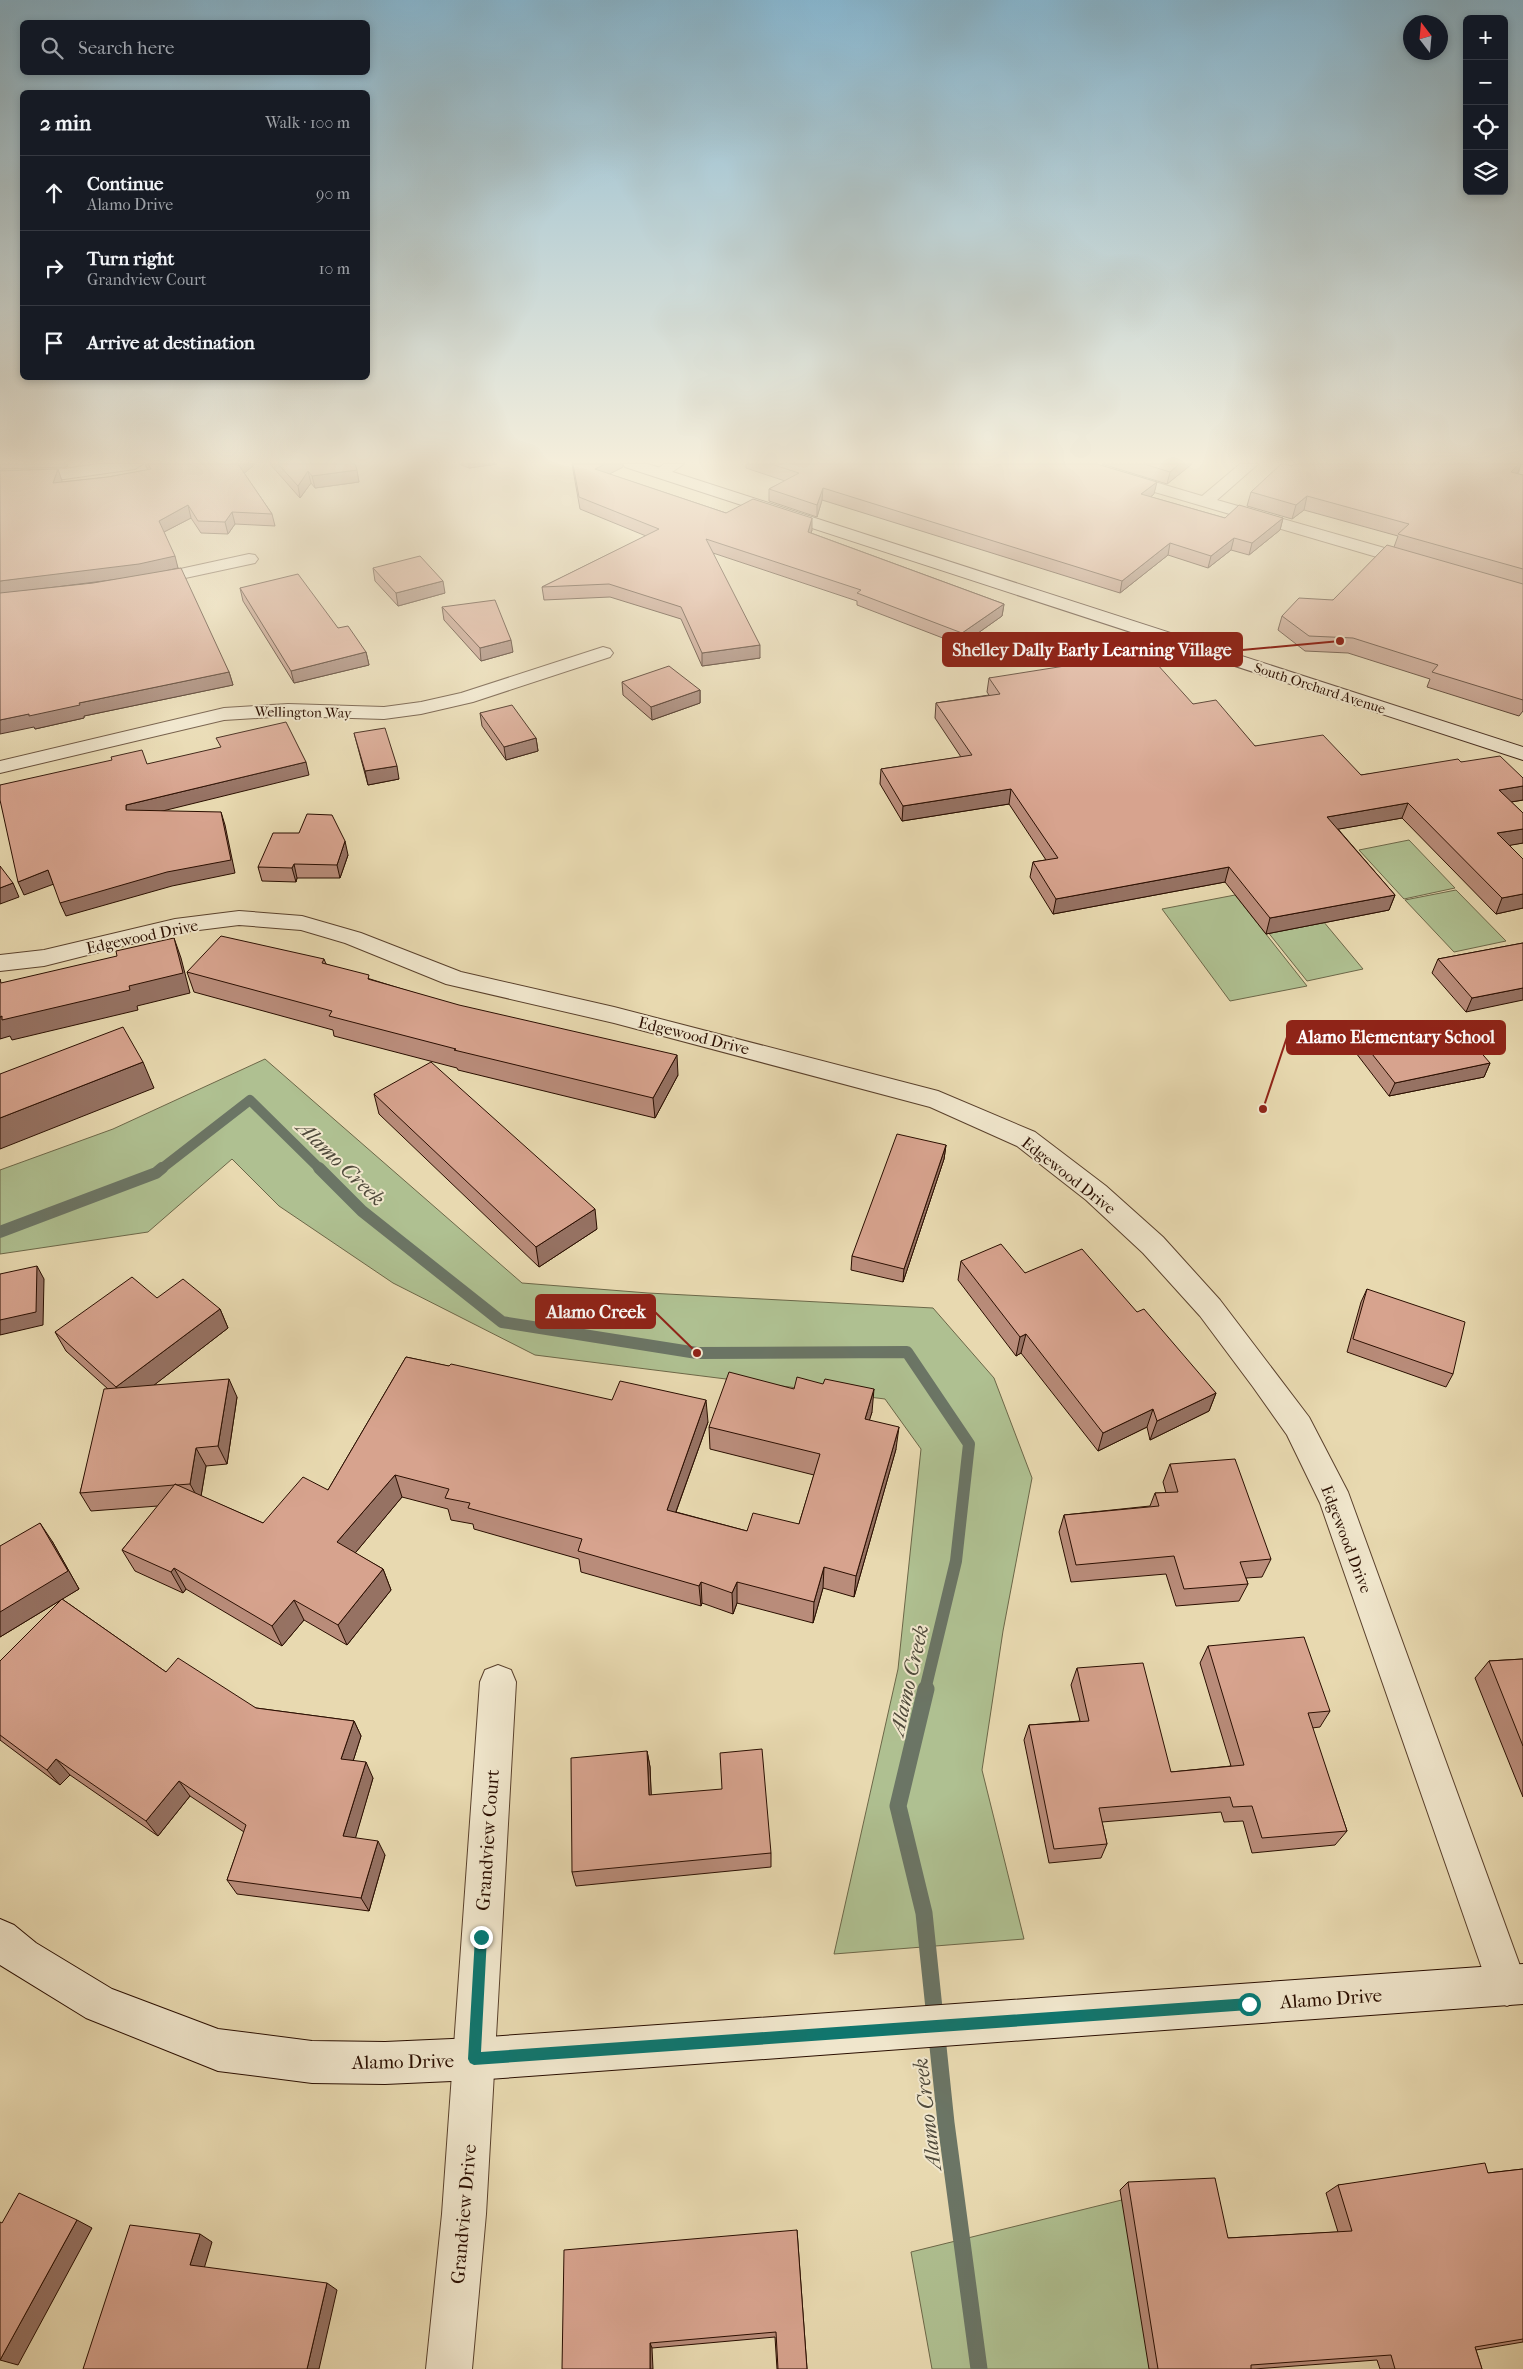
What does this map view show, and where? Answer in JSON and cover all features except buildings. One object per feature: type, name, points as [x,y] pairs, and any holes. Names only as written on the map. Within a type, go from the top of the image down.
[{"type":"street","points":[[133,584],[177,575]]},
{"type":"street","name":"South Orchard Avenue","points":[[972,575],[1523,754]]},
{"type":"street","name":"Wellington Way","points":[[0,767],[224,714],[288,710],[384,713],[421,708],[466,698],[603,653]]},
{"type":"street","name":"Edgewood Drive","points":[[0,963],[44,958],[175,926],[238,918],[302,923],[353,938],[455,978],[614,1015],[938,1100],[1026,1139],[1096,1193],[1153,1245],[1210,1308],[1298,1426],[1336,1502],[1515,1985]]},
{"type":"street","name":"Grandview Court","points":[[474,2059],[498,1682]]},
{"type":"street","name":"Alamo Drive","points":[[0,1939],[22,1957],[100,2004],[218,2050],[312,2062],[385,2063],[474,2059],[1515,1985]]},
{"type":"street","name":"Grandview Drive","points":[[449,2369],[464,2214],[474,2059]]},
{"type":"green space","points":[[1409,840],[1455,888],[1404,899],[1359,850]]},
{"type":"green space","points":[[1456,890],[1506,941],[1454,952],[1405,900]]},
{"type":"green space","points":[[1235,895],[1307,986],[1230,1001],[1162,909]]},
{"type":"green space","points":[[1318,915],[1363,969],[1307,981],[1263,926]]},
{"type":"green space","points":[[265,1059],[522,1283],[648,1293],[933,1308],[994,1378],[1032,1478],[1003,1631],[982,1770],[1024,1939],[834,1954],[898,1669],[921,1449],[885,1399],[535,1355],[393,1283],[279,1206],[232,1159],[148,1232],[0,1254],[0,1170],[113,1129]]},
{"type":"green space","points":[[1142,2195],[1165,2369],[932,2369],[911,2252]]},
{"type":"waterway","name":"Alamo Creek","points":[[161,1169],[250,1100],[320,1169]]},
{"type":"waterway","name":"Alamo Creek","points":[[0,1232],[156,1173],[162,1168]]},
{"type":"waterway","name":"Alamo Creek","points":[[320,1169],[362,1211],[502,1322],[697,1353],[907,1352],[969,1444],[956,1561],[925,1690]]},
{"type":"waterway","name":"Alamo Creek","points":[[926,1689],[898,1806],[924,1913],[946,2123],[979,2369]]},
{"type":"place","name":"Shelley Dally Early Learning Village","points":[[1340,641]]},
{"type":"place","name":"Alamo Elementary School","points":[[1263,1109]]},
{"type":"place","name":"Alamo Creek","points":[[697,1353]]},
{"type":"route","points":[[481,1937],[474,2059],[1249,2004]]}]
